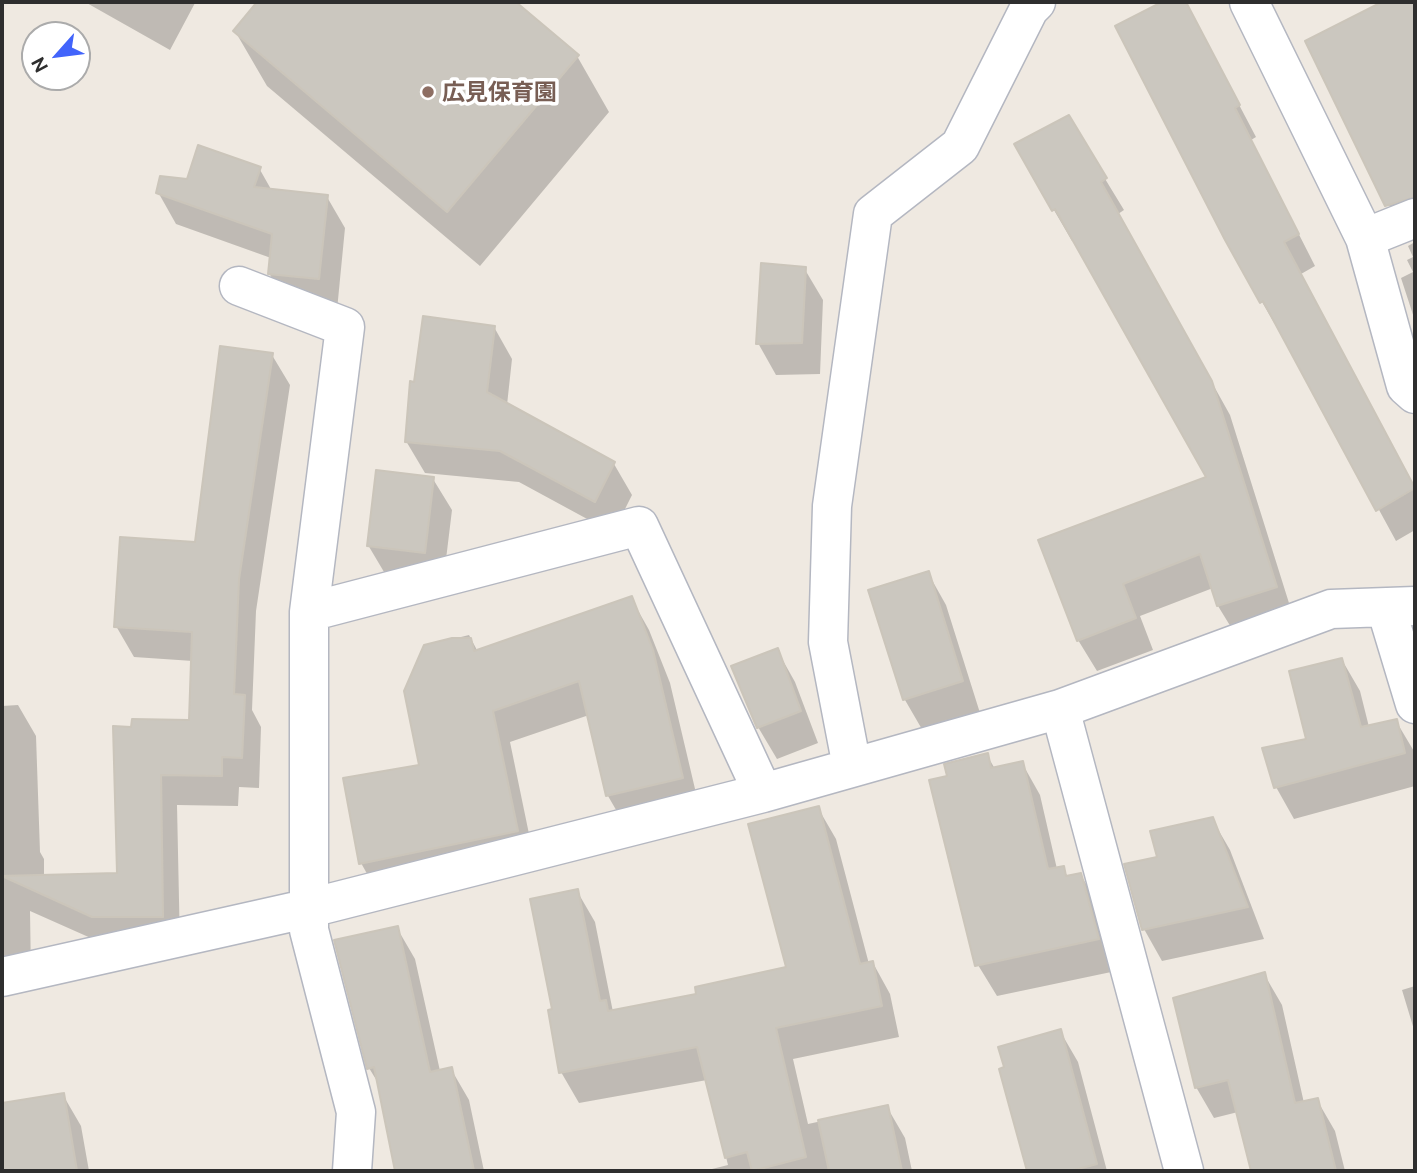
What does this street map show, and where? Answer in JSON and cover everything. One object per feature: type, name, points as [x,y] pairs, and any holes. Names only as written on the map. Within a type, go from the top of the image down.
[{"type":"street","points":[[852,767],[828,642],[832,506],[873,214],[960,146],[1029,9],[1036,2]]},
{"type":"street","points":[[1249,2],[1365,238],[1406,386],[1415,394]]},
{"type":"street","points":[[1365,238],[1415,218]]},
{"type":"street","points":[[239,286],[345,327],[309,612],[309,930],[356,1112],[352,1171]]},
{"type":"street","points":[[309,612],[639,526],[763,793]]},
{"type":"street","points":[[2,977],[310,908],[763,793],[1060,709],[1331,609],[1400,607],[1415,704]]},
{"type":"street","points":[[1060,709],[1184,1171]]},
{"type":"building","points":[[257,2],[516,2],[579,55],[447,212],[233,31]]},
{"type":"building","points":[[1162,2],[1186,2],[1240,105],[1235,108],[1299,234],[1284,242],[1415,488],[1376,511],[1263,301],[1260,303],[1225,240],[1115,26]]},
{"type":"building","points":[[1382,2],[1415,2],[1415,197],[1385,206],[1305,41]]},
{"type":"building","points":[[1069,115],[1107,178],[1101,182],[1212,381],[1277,587],[1217,606],[1200,554],[1123,584],[1136,618],[1077,641],[1038,540],[1206,477],[1055,209],[1052,211],[1014,144]]},
{"type":"building","points":[[198,145],[261,167],[254,187],[328,195],[319,279],[268,274],[272,234],[156,193],[160,176],[187,179]]},
{"type":"building","points":[[761,263],[806,267],[802,343],[756,344]]},
{"type":"building","points":[[423,316],[495,326],[487,392],[615,462],[595,502],[500,451],[405,442],[410,381],[414,382]]},
{"type":"building","points":[[220,346],[273,353],[239,579],[234,694],[245,695],[242,758],[222,757],[222,776],[161,775],[163,917],[92,917],[2,876],[117,873],[113,726],[131,727],[132,719],[189,720],[192,632],[114,627],[120,537],[195,542]]},
{"type":"building","points":[[376,470],[434,477],[425,553],[367,546]]},
{"type":"building","points":[[929,571],[963,681],[903,700],[868,590]]},
{"type":"building","points":[[632,596],[653,650],[683,778],[606,796],[579,681],[493,711],[518,831],[359,864],[343,778],[419,765],[404,691],[424,645],[452,638],[471,638],[474,651]]},
{"type":"building","points":[[778,648],[801,711],[757,728],[731,666]]},
{"type":"building","points":[[1342,658],[1361,727],[1397,719],[1405,753],[1274,788],[1262,748],[1306,739],[1289,671]]},
{"type":"building","points":[[988,753],[991,768],[1023,761],[1048,869],[1064,866],[1066,876],[1081,873],[1099,939],[975,966],[929,780],[947,776],[944,764]]},
{"type":"building","points":[[819,806],[860,964],[873,961],[882,1006],[776,1028],[806,1157],[752,1171],[747,1152],[725,1158],[697,1047],[559,1073],[548,1010],[552,1009],[530,899],[578,889],[600,1001],[606,1000],[608,1011],[696,994],[695,987],[786,967],[748,824]]},
{"type":"building","points":[[1213,817],[1248,907],[1142,930],[1124,864],[1157,857],[1150,831]]},
{"type":"building","points":[[398,926],[430,1072],[452,1067],[474,1171],[395,1171],[374,1067],[367,1069],[334,940]]},
{"type":"building","points":[[1265,972],[1295,1103],[1318,1098],[1336,1171],[1251,1171],[1228,1080],[1195,1088],[1173,998]]},
{"type":"building","points":[[1061,1029],[1097,1164],[1070,1171],[1027,1171],[999,1069],[1004,1067],[998,1047]]},
{"type":"building","points":[[64,1093],[77,1171],[2,1171],[2,1103]]},
{"type":"building","points":[[888,1105],[902,1171],[829,1171],[818,1120]]},
{"type":"place","name":"広見保育園","points":[[428,92]]}]
